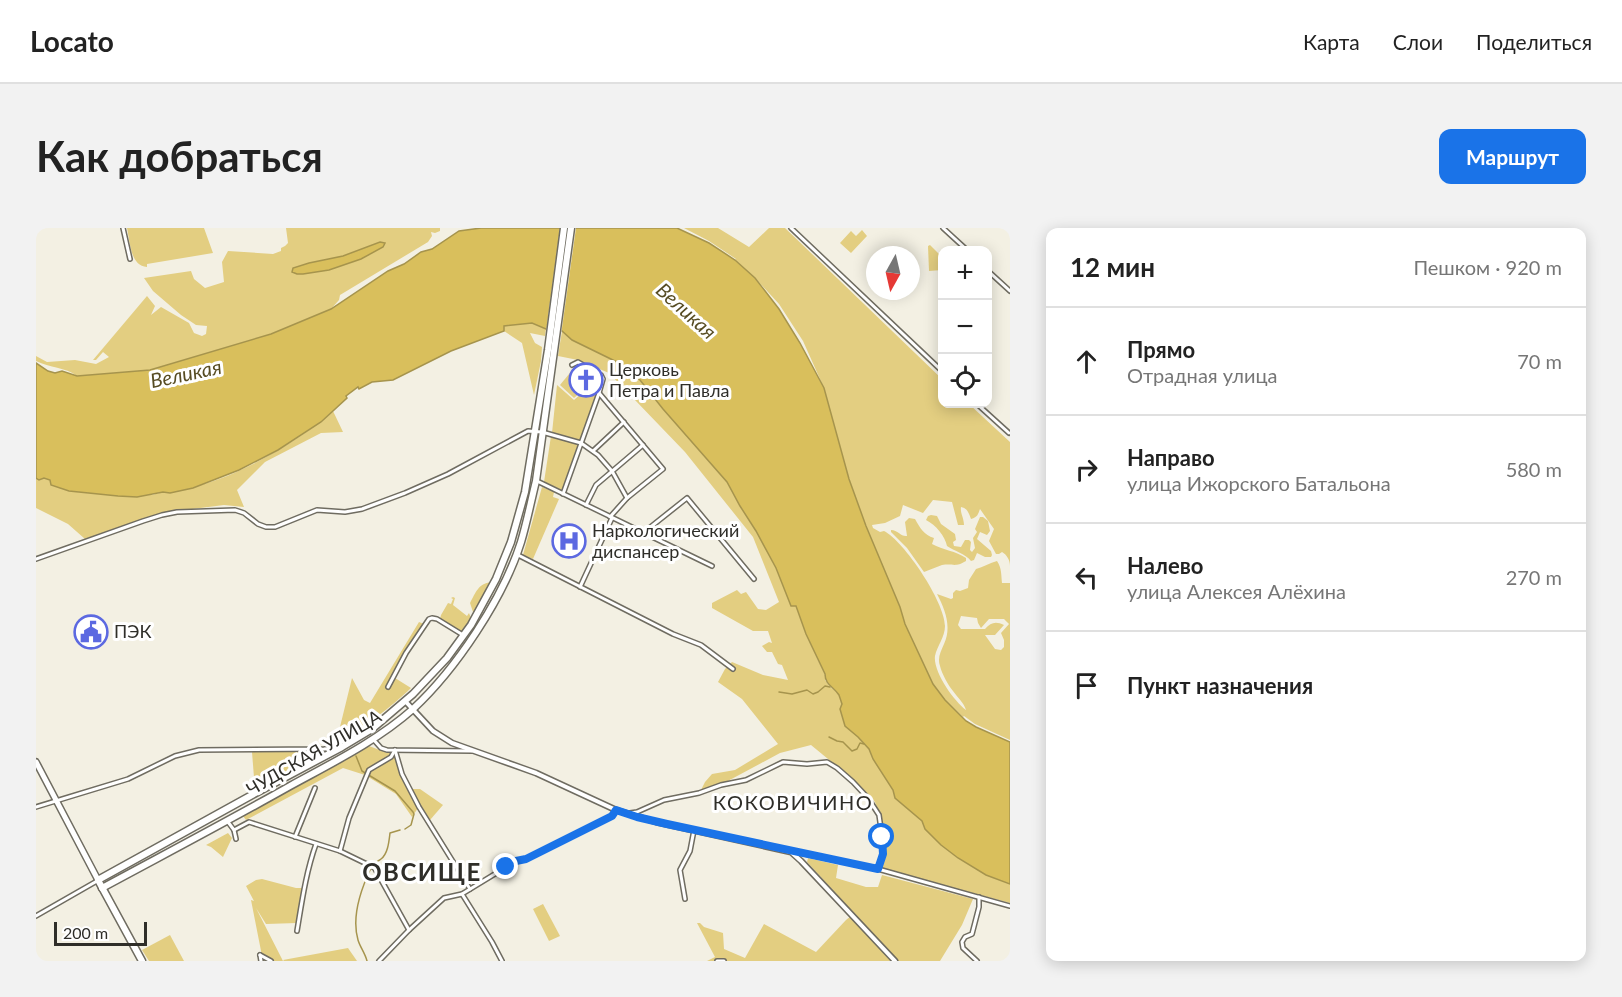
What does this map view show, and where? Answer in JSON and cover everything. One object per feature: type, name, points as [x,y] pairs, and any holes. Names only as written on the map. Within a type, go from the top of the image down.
[{"type":"highway","points":[[551,350],[564,228]]},
{"type":"highway","points":[[551,350],[571,228]]},
{"type":"highway","name":"ЧУДСКАЯ УЛИЦА","points":[[98,880],[372,729],[406,702],[447,658],[492,588],[511,542],[527,483],[534,431],[551,350]]},
{"type":"highway","name":"ЧУДСКАЯ УЛИЦА","points":[[102,888],[373,739],[412,710],[454,663],[500,592],[524,531],[536,481],[551,350]]},
{"type":"highway","points":[[521,509],[523,512],[529,511]]},
{"type":"highway","points":[[515,529],[522,528],[524,531]]},
{"type":"highway","points":[[266,787],[266,794],[271,797]]},
{"type":"highway","points":[[252,795],[257,794],[259,803]]},
{"type":"highway","points":[[98,880],[142,961]]},
{"type":"main road","points":[[36,762],[98,880]]},
{"type":"street","points":[[123,228],[130,259]]},
{"type":"street","points":[[791,228],[938,366]]},
{"type":"street","points":[[943,228],[963,246]]},
{"type":"street","points":[[992,275],[1010,291]]},
{"type":"street","points":[[563,494],[603,379],[601,375],[578,362],[572,365]]},
{"type":"street","points":[[580,587],[611,518],[627,498],[663,469],[599,393]]},
{"type":"street","points":[[981,408],[1009,433]]},
{"type":"street","points":[[593,451],[624,422]]},
{"type":"street","points":[[36,559],[143,521],[177,512],[235,510],[244,513],[258,524],[275,527],[317,510],[345,512],[362,509],[405,493],[528,431],[542,432],[581,443],[593,451],[612,471],[627,498]]},
{"type":"street","points":[[586,505],[596,485],[643,445]]},
{"type":"street","points":[[536,481],[712,566]]},
{"type":"street","points":[[643,533],[686,498],[754,579]]},
{"type":"street","points":[[516,554],[673,634],[700,645],[733,669]]},
{"type":"street","points":[[388,687],[406,653],[429,619],[437,619],[463,635]]},
{"type":"street","points":[[406,702],[426,725],[452,743],[536,773],[616,810],[693,830],[878,869],[1010,906]]},
{"type":"street","points":[[373,739],[384,749],[474,752]]},
{"type":"street","points":[[36,807],[128,779],[175,756],[199,750],[342,747]]},
{"type":"street","points":[[340,851],[349,819],[369,770],[391,757],[396,750]]},
{"type":"street","points":[[396,750],[402,774],[419,807],[470,889]]},
{"type":"street","points":[[628,814],[664,800],[746,780],[783,762],[807,764],[828,762],[853,782],[868,798],[879,815],[883,854],[878,869]]},
{"type":"street","points":[[295,837],[315,788]]},
{"type":"street","points":[[379,961],[444,898],[462,894],[516,861],[526,859],[612,816],[616,810]]},
{"type":"street","points":[[227,820],[234,830],[236,839]]},
{"type":"street","points":[[234,830],[249,822],[340,851],[373,867],[409,930]]},
{"type":"street","points":[[685,899],[680,870],[690,851],[693,830]]},
{"type":"street","points":[[297,931],[309,862],[316,844]]},
{"type":"street","points":[[788,851],[801,861],[895,961]]},
{"type":"street","points":[[801,861],[806,854]]},
{"type":"street","points":[[36,916],[98,880]]},
{"type":"street","points":[[462,894],[502,961]]},
{"type":"street","points":[[977,961],[963,948],[962,942],[965,937],[972,934],[979,907],[979,897]]},
{"type":"street","points":[[261,961],[260,955],[271,961]]},
{"type":"street","points":[[717,961],[724,961]]},
{"type":"shaded area","points":[[127,228],[204,228],[213,253],[147,264],[147,267],[141,266],[134,258]]},
{"type":"shaded area","points":[[286,228],[440,228],[440,231],[431,232],[432,236],[428,242],[340,295],[339,300],[331,309],[271,334],[150,370],[77,376],[36,361],[36,356],[47,362],[75,360],[96,364],[109,357],[103,352],[96,360],[93,360],[147,296],[155,306],[151,315],[161,307],[189,323],[194,333],[202,336],[206,334],[207,326],[196,325],[181,315],[153,291],[144,278],[191,271],[194,279],[205,288],[224,282],[222,262],[228,251],[273,254],[281,251],[281,248],[288,243]]},
{"type":"shaded area","points":[[684,228],[718,228],[749,247],[769,228],[785,228],[938,375],[938,408],[973,408],[1010,442],[1010,566],[1007,556],[1002,552],[996,554],[989,541],[994,529],[980,509],[978,514],[971,519],[968,511],[961,507],[964,525],[958,525],[952,502],[933,500],[923,513],[903,505],[900,516],[885,523],[872,525],[880,532],[884,531],[902,547],[931,588],[943,615],[945,626],[935,656],[937,670],[950,693],[966,710],[947,683],[939,663],[947,625],[945,612],[937,594],[953,598],[956,590],[968,588],[969,580],[976,569],[997,561],[1001,569],[1002,583],[1010,583],[1010,740],[963,717],[945,700],[933,684],[905,624],[866,526],[849,479],[824,388],[803,341],[779,304],[736,259]],"holes":[[[961,616],[977,618],[981,628],[989,619],[1004,619],[1009,624],[1001,633],[1004,640],[1004,647],[1001,650],[995,649],[985,635],[995,635],[1004,625],[994,623],[985,629],[961,629],[958,625]]]},
{"type":"shaded area","points":[[862,230],[867,236],[851,253],[840,243],[851,231],[856,236]]},
{"type":"shaded area","points":[[930,245],[938,253],[938,270],[929,271],[928,246]]},
{"type":"shaded area","points":[[532,323],[546,329],[545,336],[530,333],[535,343],[542,347],[534,395],[522,343],[504,331],[504,326]]},
{"type":"shaded area","points":[[562,331],[572,340],[619,363],[640,380],[727,482],[776,568],[791,606],[796,606],[825,675],[825,680],[838,693],[858,737],[869,749],[893,790],[895,798],[922,821],[925,829],[941,845],[958,858],[986,875],[1010,884],[1010,903],[879,868],[886,848],[881,819],[875,802],[856,782],[811,745],[780,753],[726,782],[701,790],[712,774],[735,770],[778,744],[742,699],[718,682],[725,669],[732,662],[763,675],[788,680],[782,665],[778,664],[772,652],[767,652],[762,646],[769,642],[772,643],[768,631],[753,631],[712,608],[712,603],[737,590],[741,594],[746,592],[758,609],[766,610],[779,602],[753,537],[685,452],[609,373],[578,360],[558,356]]},
{"type":"shaded area","points":[[578,363],[600,376],[574,398],[560,385]]},
{"type":"shaded area","points":[[600,377],[602,380],[581,441],[552,433],[557,385],[574,400]]},
{"type":"shaded area","points":[[333,411],[343,432],[321,433],[265,462],[237,490],[244,507],[224,505],[161,513],[85,539],[68,524],[36,508],[36,478],[50,480],[52,485],[69,491],[152,495],[170,493],[213,481],[248,467],[279,450]]},
{"type":"shaded area","points":[[551,436],[578,444],[562,490],[544,482]]},
{"type":"shaded area","points":[[542,487],[554,492],[553,497],[559,499],[533,559],[523,555]]},
{"type":"shaded area","points":[[931,515],[937,516],[941,524],[955,534],[954,546],[961,547],[965,540],[969,540],[972,552],[975,548],[973,538],[977,532],[975,529],[980,517],[983,517],[988,521],[990,531],[987,535],[980,532],[977,539],[991,551],[991,557],[977,553],[971,561],[947,546],[940,531],[926,520]]},
{"type":"shaded area","points":[[909,518],[915,519],[925,533],[934,538],[932,544],[966,558],[966,561],[956,565],[942,565],[924,572],[907,548],[891,532],[893,530],[907,536],[905,522]]},
{"type":"shaded area","points":[[491,582],[473,612],[470,603],[476,592],[483,585]]},
{"type":"shaded area","points":[[453,597],[455,598],[453,605],[467,616],[469,613],[471,618],[462,633],[440,619],[448,603],[451,604]]},
{"type":"shaded area","points":[[419,622],[424,624],[401,661],[395,678],[411,688],[368,723],[338,735],[352,678],[364,700],[370,703]]},
{"type":"shaded area","points":[[369,746],[396,754],[400,773],[418,808],[412,817],[396,794],[365,775],[343,768],[246,820],[243,816]]},
{"type":"shaded area","points":[[252,752],[316,752],[319,756],[255,790]]},
{"type":"shaded area","points":[[411,789],[420,789],[443,805],[430,820]]},
{"type":"shaded area","points":[[228,833],[232,838],[223,857],[206,845]]},
{"type":"shaded area","points":[[808,858],[838,865],[836,878],[866,887],[878,887],[882,875],[973,899],[962,925],[940,961],[898,961],[807,862]]},
{"type":"shaded area","points":[[262,879],[302,888],[297,923],[266,924],[256,908],[283,961],[263,961],[251,900],[254,901],[246,886]]},
{"type":"shaded area","points":[[543,904],[560,936],[549,941],[533,909]]},
{"type":"shaded area","points":[[851,916],[891,961],[707,961],[715,957],[697,923],[723,933],[724,949],[745,958],[764,924],[816,952]]},
{"type":"shaded area","points":[[170,935],[184,961],[149,961],[142,950]]},
{"type":"shaded area","points":[[348,948],[357,961],[283,960]]},
{"type":"water","name":"Великая","points":[[481,228],[677,228],[709,243],[735,260],[755,278],[779,309],[824,388],[849,479],[866,526],[905,624],[933,684],[966,721],[1010,742],[1010,884],[986,875],[958,858],[941,845],[925,829],[922,821],[895,798],[893,790],[869,749],[845,726],[839,695],[826,681],[796,606],[791,606],[776,568],[727,482],[640,380],[619,363],[572,340],[562,331],[546,329],[532,323],[504,326],[504,331],[451,351],[393,380],[372,382],[359,389],[358,387],[321,422],[278,450],[239,470],[193,488],[137,497],[118,496],[69,491],[51,485],[50,480],[36,478],[36,363],[48,371],[55,373],[62,371],[77,376],[150,370],[271,334],[331,309],[388,271],[404,264],[421,252],[432,249],[459,231]]},
{"type":"water","points":[[380,242],[385,243],[383,247],[361,259],[329,270],[303,274],[292,272],[293,268],[343,256]]},
{"type":"pier","points":[[560,228],[576,228],[561,335],[546,332]]},
{"type":"waterway","points":[[779,692],[792,694],[807,690],[813,694],[825,686],[830,687]]},
{"type":"waterway","points":[[829,737],[843,742],[852,751],[857,749],[860,743],[864,744]]},
{"type":"waterway","points":[[356,756],[362,771],[395,791],[413,812],[411,825],[405,829]]},
{"type":"waterway","points":[[367,961],[356,931],[358,903],[371,868],[385,854],[390,833],[400,830]]},
{"type":"place","name":"Церковь Петра и Павла","points":[[586,380]]},
{"type":"place","name":"Наркологический диспансер","points":[[569,541]]},
{"type":"place","name":"ПЭК","points":[[91,632]]},
{"type":"district","name":"КОКОВИЧИНО","points":[[793,803]]},
{"type":"district","name":"ОВСИЩЕ","points":[[422,873]]},
{"type":"route","points":[[506,867],[612,816],[616,810],[667,824],[878,869],[883,854],[882,837]]}]
